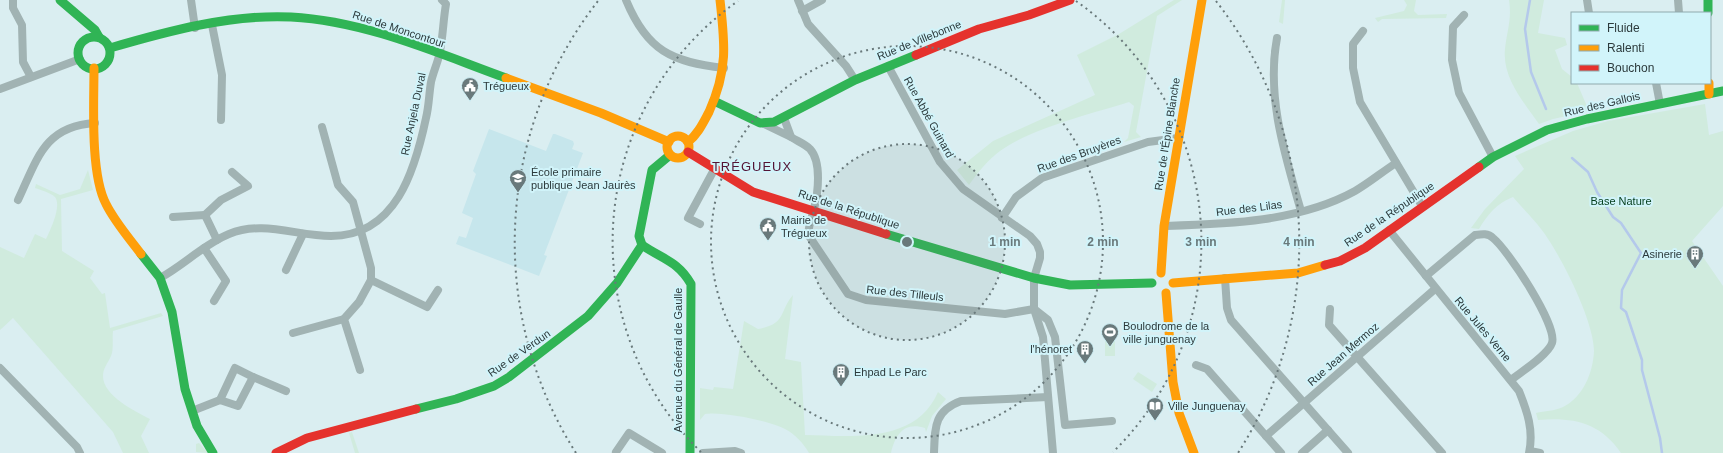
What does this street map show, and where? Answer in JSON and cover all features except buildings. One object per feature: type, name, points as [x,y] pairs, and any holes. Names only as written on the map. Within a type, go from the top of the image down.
[{"type":"street","points":[[13,0],[13,8],[22,25],[23,62],[31,77]]},
{"type":"street","points":[[60,0],[80,19],[95,30],[99,37],[104,40],[110,48],[107,62],[103,66],[94,68],[85,66],[80,59],[79,49],[84,40],[99,37]]},
{"type":"street","points":[[191,0],[195,28]]},
{"type":"street","points":[[626,0],[644,33],[656,48],[678,59],[724,68]]},
{"type":"street","points":[[688,142],[696,136],[714,101],[722,80],[726,56],[720,0]]},
{"type":"street","points":[[798,0],[808,24],[846,66],[855,80]]},
{"type":"street","points":[[802,11],[822,0]]},
{"type":"street","name":"Rue de Villebonne","points":[[764,124],[784,118],[855,80],[979,29],[1029,15],[1070,0]]},
{"type":"street","name":"Rue de l'Épine Blanche","points":[[1161,273],[1164,226],[1202,0]]},
{"type":"street","points":[[1587,0],[1589,12]]},
{"type":"street","points":[[1678,0],[1679,12]]},
{"type":"street","points":[[1708,0],[1708,12]]},
{"type":"street","name":"Rue Anjela Duval","points":[[160,278],[204,248],[230,233],[253,229],[274,229],[303,234],[331,236],[362,231],[378,221],[396,203],[403,192],[419,149],[431,81],[439,54],[446,1]]},
{"type":"street","points":[[1464,15],[1453,27],[1452,60],[1454,73],[1458,92],[1493,157]]},
{"type":"street","name":"Rue de Moncontour","points":[[110,48],[195,28],[242,20],[298,18],[344,24],[418,46],[602,112],[669,142]]},
{"type":"street","points":[[80,19],[88,38]]},
{"type":"street","points":[[212,25],[222,75],[221,120]]},
{"type":"street","points":[[1363,31],[1354,44],[1353,68],[1360,102],[1422,206]]},
{"type":"street","points":[[1277,38],[1274,54],[1276,106],[1281,140],[1301,211]]},
{"type":"street","points":[[0,89],[80,59]]},
{"type":"street","name":"Rue Abbé Guinard","points":[[888,66],[940,162],[963,189],[1002,218],[1030,236],[1037,244],[1040,252],[1040,258],[1034,278],[1034,308],[1043,337],[1053,453]]},
{"type":"street","points":[[94,68],[97,171],[99,184],[105,203],[116,221],[160,278],[172,312],[185,389],[197,426],[213,453]]},
{"type":"street","points":[[1656,84],[1660,104]]},
{"type":"street","points":[[1709,84],[1709,94]]},
{"type":"street","name":"Rue des Gallois","points":[[1558,127],[1660,104],[1723,92]]},
{"type":"street","points":[[714,101],[764,124]]},
{"type":"street","points":[[784,118],[791,137]]},
{"type":"street","points":[[18,200],[42,152],[51,138],[69,127],[95,123]]},
{"type":"street","name":"Rue des Tilleuls","points":[[764,124],[809,147],[814,155],[818,173],[814,210],[808,230],[809,236],[837,281],[848,294],[855,298],[1005,314],[1034,308]]},
{"type":"street","points":[[293,332],[344,319],[359,302],[371,280],[371,268],[353,202],[338,185],[322,127]]},
{"type":"street","name":"Rue de la République","points":[[1173,283],[1225,278],[1298,274],[1340,261],[1364,248],[1493,157],[1545,131],[1558,127]]},
{"type":"street","points":[[678,136],[688,142],[688,152],[685,156],[679,158],[670,154],[668,148],[669,142],[675,137],[678,136]]},
{"type":"street","name":"Rue des Bruyères","points":[[1002,218],[1016,197],[1042,178],[1142,144],[1178,138]]},
{"type":"street","name":"Rue de la République","points":[[688,152],[753,192],[1034,278],[1070,285],[1152,283]]},
{"type":"street","points":[[642,245],[639,236],[652,170],[670,154]]},
{"type":"street","name":"Rue des Lilas","points":[[1164,226],[1279,217],[1326,204],[1355,190],[1396,163]]},
{"type":"street","points":[[700,224],[688,218],[715,168]]},
{"type":"street","points":[[172,217],[205,215],[221,200],[248,186],[232,172]]},
{"type":"street","points":[[205,215],[217,240]]},
{"type":"street","name":"Rue Jules Verne","points":[[1389,230],[1435,289],[1519,391],[1529,417],[1531,433],[1529,452]]},
{"type":"street","points":[[286,270],[303,234]]},
{"type":"street","points":[[1426,276],[1476,235],[1484,234],[1493,237],[1508,255],[1534,294],[1553,333],[1552,343],[1549,350],[1511,380]]},
{"type":"street","name":"Avenue du Général de Gaulle","points":[[642,245],[677,264],[687,276],[690,284],[690,453]]},
{"type":"street","name":"Rue de Verdun","points":[[276,453],[307,438],[456,400],[494,386],[509,377],[554,344],[588,316],[617,283],[642,245]]},
{"type":"street","points":[[204,248],[226,281],[214,301]]},
{"type":"street","points":[[1161,273],[1168,274],[1173,283],[1171,289],[1166,293],[1157,291],[1152,283],[1154,278],[1161,273]]},
{"type":"street","points":[[1225,278],[1227,308],[1231,320],[1348,453]]},
{"type":"street","points":[[371,280],[427,307],[438,290]]},
{"type":"street","name":"Rue Jean Mermoz","points":[[1266,436],[1435,289]]},
{"type":"street","points":[[1166,293],[1173,382],[1179,413],[1194,453]]},
{"type":"street","points":[[1034,308],[1048,320],[1055,337],[1065,425],[1112,421]]},
{"type":"street","points":[[1330,309],[1329,325],[1437,451]]},
{"type":"street","points":[[344,319],[360,370]]},
{"type":"street","points":[[1196,365],[1207,369],[1281,453]]},
{"type":"street","points":[[0,368],[77,447],[80,453]]},
{"type":"street","points":[[220,400],[234,368],[286,391]]},
{"type":"street","points":[[192,411],[220,400],[238,406],[253,377]]},
{"type":"street","points":[[934,453],[936,422],[943,411],[951,404],[961,401],[1048,397]]},
{"type":"street","points":[[1302,453],[1328,430]]},
{"type":"street","points":[[616,452],[629,433],[662,453]]},
{"type":"street","points":[[703,453],[735,451],[741,453]]},
{"type":"street","points":[[1529,452],[1540,453]]},
{"type":"shaded area","name":"École primaire publique Jean Jaurès","points":[[489,129],[546,151],[553,134],[555,134],[573,141],[574,144],[572,149],[583,153],[544,255],[547,256],[539,276],[456,244],[459,236],[466,238],[473,218],[462,213],[476,174],[473,171]]},
{"type":"green space","points":[[1174,0],[1182,0],[1157,16],[1136,132],[1141,137],[1124,142],[1128,138],[1134,106],[1129,102],[1062,122],[1028,135],[991,158],[969,185],[957,170],[993,141],[1095,95],[1077,55],[1119,34]]},
{"type":"green space","points":[[1282,0],[1285,0],[1283,24],[1279,22]]},
{"type":"green space","points":[[1404,0],[1416,0],[1414,11],[1418,15],[1447,14],[1446,18],[1382,19],[1378,22],[1375,18],[1404,11],[1407,5]]},
{"type":"green space","points":[[1509,0],[1544,0],[1538,33],[1565,38],[1567,45],[1555,50],[1562,69],[1571,76],[1571,84],[1577,84],[1589,111],[1553,119],[1539,124],[1515,89],[1507,70],[1505,49],[1510,19]]},
{"type":"green space","name":"Base Nature","points":[[1705,104],[1709,135],[1723,131],[1723,206],[1692,241],[1723,286],[1723,453],[1621,453],[1604,434],[1584,424],[1574,421],[1550,419],[1538,420],[1536,413],[1563,407],[1570,403],[1581,391],[1586,384],[1592,368],[1594,351],[1593,338],[1575,288],[1549,240],[1513,197],[1493,210],[1479,229],[1471,228],[1485,209],[1524,169],[1515,156],[1573,131],[1608,121]]},
{"type":"green space","points":[[88,170],[93,190],[61,199],[62,251],[94,271],[90,278],[102,294],[105,293],[110,328],[161,313],[163,316],[113,331],[112,353],[103,373],[104,383],[114,396],[121,402],[150,419],[141,436],[149,453],[123,453],[113,432],[13,318],[0,330],[0,247],[24,258],[35,234],[46,239],[55,218],[57,201],[51,194],[35,188],[36,184],[60,195],[80,189]]},
{"type":"green space","points":[[793,295],[785,359],[801,362],[805,435],[861,436],[898,429],[914,421],[928,409],[938,392],[946,399],[932,416],[926,432],[925,428],[918,426],[906,428],[898,435],[891,453],[809,453],[792,433],[769,423],[746,417],[713,413],[705,414],[700,420],[700,388],[713,390],[714,387],[733,389],[744,321],[758,329],[774,324],[781,316]]},
{"type":"green space","name":"Boulodrome de la ville junguenay","points":[[1115,338],[1115,356],[1105,356],[1105,339]]},
{"type":"green space","points":[[1138,372],[1157,384],[1152,392],[1133,379]]},
{"type":"green space","points":[[352,432],[359,453],[355,453],[349,433]]},
{"type":"green space","points":[[199,443],[208,453],[196,452],[196,444]]},
{"type":"waterway","points":[[1530,0],[1525,29],[1531,72],[1546,109]]},
{"type":"waterway","points":[[1572,158],[1588,172],[1597,192],[1613,217],[1621,223],[1641,253],[1622,290],[1621,308],[1626,312],[1642,360],[1642,370],[1660,438],[1662,453]]},
{"type":"traffic: fast","points":[[60,0],[95,30],[99,37]]},
{"type":"traffic: fast","points":[[1708,0],[1708,12]]},
{"type":"traffic: fast","points":[[110,48],[177,30],[223,21],[246,18],[291,17],[319,20],[374,31],[506,78]]},
{"type":"traffic: fast","points":[[94,37],[100,38],[107,44],[110,53],[109,59],[103,66],[94,69],[88,68],[81,62],[78,53],[79,47],[85,40],[94,37]]},
{"type":"traffic: fast","points":[[714,101],[760,123],[774,122],[855,80],[916,55]]},
{"type":"traffic: fast","points":[[1479,167],[1493,157],[1547,130],[1587,119],[1723,91]]},
{"type":"traffic: fast","points":[[642,245],[639,236],[652,170],[670,155]]},
{"type":"traffic: fast","points":[[886,234],[1034,278],[1070,285],[1152,283]]},
{"type":"traffic: fast","points":[[642,245],[675,265],[681,270],[691,284],[690,453]]},
{"type":"traffic: fast","points":[[416,409],[456,399],[494,386],[509,377],[588,316],[617,283],[642,245]]},
{"type":"traffic: fast","points":[[141,254],[160,278],[172,312],[185,389],[197,426],[213,453]]},
{"type":"traffic: slow","points":[[688,142],[697,132],[709,112],[715,97],[722,70],[724,44],[720,0]]},
{"type":"traffic: slow","points":[[1161,273],[1164,226],[1202,0]]},
{"type":"traffic: slow","points":[[94,68],[95,157],[101,191],[106,204],[122,230],[141,254]]},
{"type":"traffic: slow","points":[[506,78],[601,113],[669,142]]},
{"type":"traffic: slow","points":[[1709,84],[1709,94]]},
{"type":"traffic: slow","points":[[678,136],[686,139],[689,147],[686,155],[678,158],[670,155],[667,147],[670,139],[678,136]]},
{"type":"traffic: slow","points":[[1173,283],[1298,273],[1325,265]]},
{"type":"traffic: slow","points":[[1166,293],[1173,382],[1179,413],[1194,453]]},
{"type":"traffic: jam","points":[[916,55],[979,29],[1029,15],[1070,0]]},
{"type":"traffic: jam","points":[[688,152],[753,192],[886,234]]},
{"type":"traffic: jam","points":[[1325,265],[1340,261],[1365,248],[1479,167]]},
{"type":"traffic: jam","points":[[276,453],[307,438],[416,409]]},
{"type":"place","name":"Trégueux","points":[[470,101]]},
{"type":"place","name":"École primaire publique Jean Jaurès","points":[[518,193]]},
{"type":"place","name":"Mairie de Trégueux","points":[[768,241]]},
{"type":"place","name":"Asinerie","points":[[1695,269]]},
{"type":"place","name":"Boulodrome de la ville junguenay","points":[[1110,347]]},
{"type":"place","name":"l'hénoret","points":[[1085,364]]},
{"type":"place","name":"Ehpad Le Parc","points":[[841,387]]},
{"type":"place","name":"Ville Junguenay","points":[[1155,421]]},
{"type":"district","name":"TRÉGUEUX","points":[[752,166]]}]
